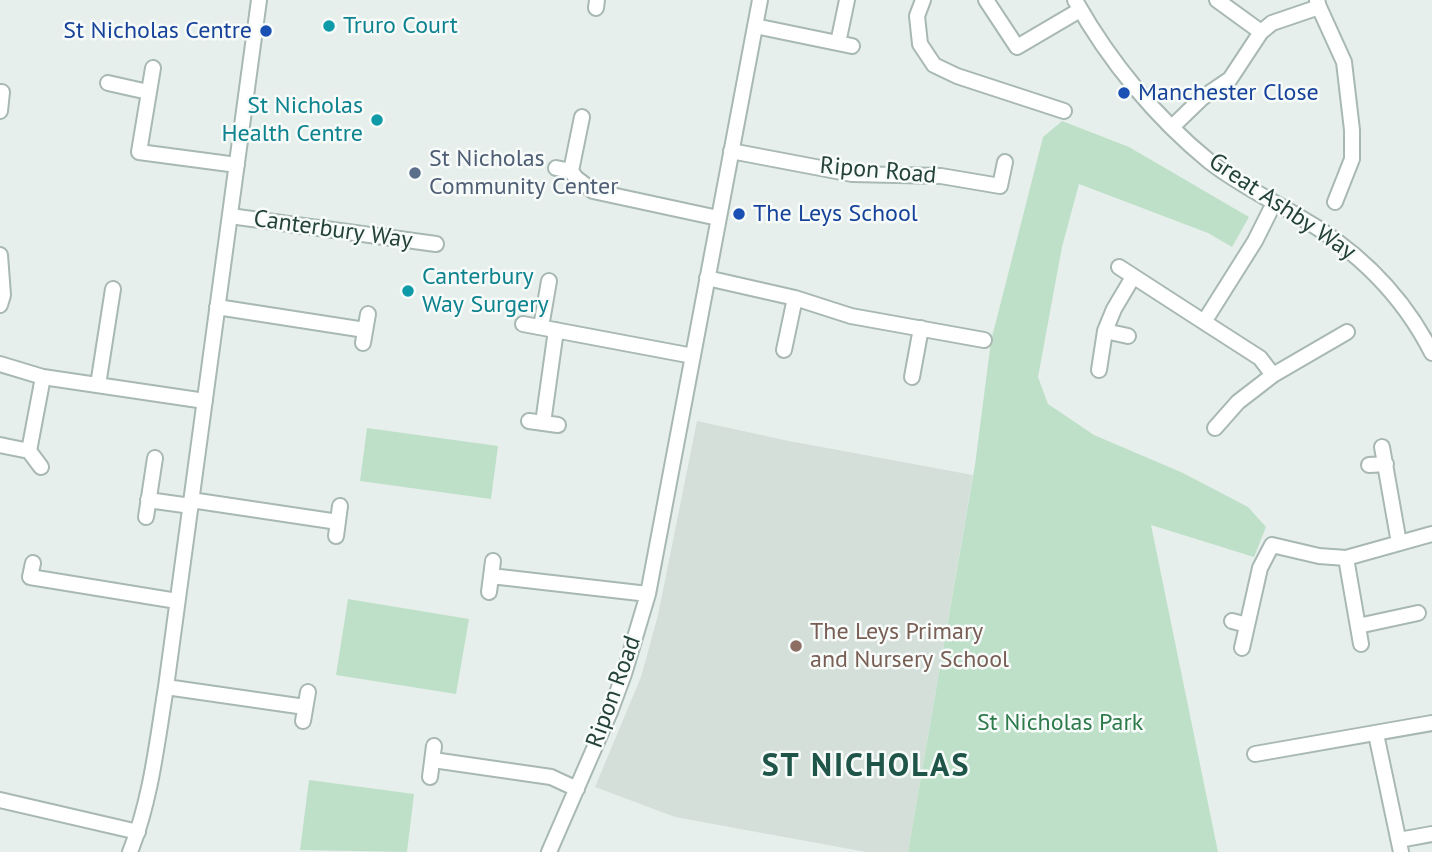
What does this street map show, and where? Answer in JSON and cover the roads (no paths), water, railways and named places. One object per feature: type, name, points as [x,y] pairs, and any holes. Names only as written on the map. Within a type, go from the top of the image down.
[{"type":"street","name":"Canterbury Way","points":[[130,852],[138,832],[166,687],[259,0]]},
{"type":"street","name":"Ripon Road","points":[[549,852],[624,674],[648,594],[760,0]]},
{"type":"street","points":[[923,0],[917,16],[920,44],[934,65],[957,76],[1064,111]]},
{"type":"street","points":[[986,0],[1017,47],[1077,5]]},
{"type":"street","points":[[1217,0],[1261,32]]},
{"type":"street","points":[[755,26],[845,45],[843,1]]},
{"type":"street","points":[[1172,127],[1202,98],[1230,79],[1261,32],[1280,19],[1318,4],[1344,62],[1352,130],[1352,159],[1335,202]]},
{"type":"street","name":"Great Ashby Way","points":[[1077,5],[1118,68],[1172,127],[1210,162],[1320,229],[1366,263],[1403,305],[1432,353]]},
{"type":"street","points":[[153,68],[139,152],[237,165]]},
{"type":"street","points":[[108,83],[148,92]]},
{"type":"street","points":[[0,92],[0,110]]},
{"type":"street","points":[[582,117],[564,169],[593,191],[718,218]]},
{"type":"street","name":"Ripon Road","points":[[731,151],[852,174],[941,176],[1000,186],[1005,162]]},
{"type":"street","points":[[1205,322],[1275,203]]},
{"type":"street","name":"Canterbury Way","points":[[230,216],[436,244]]},
{"type":"street","points":[[0,255],[3,295],[0,305]]},
{"type":"street","points":[[1119,267],[1260,358],[1273,375]]},
{"type":"street","points":[[1099,370],[1105,331],[1114,309],[1133,277]]},
{"type":"street","points":[[707,278],[795,298],[850,316],[984,340]]},
{"type":"street","points":[[541,327],[549,281]]},
{"type":"street","points":[[98,385],[113,289]]},
{"type":"street","points":[[785,351],[795,298]]},
{"type":"street","points":[[217,307],[364,337],[368,314]]},
{"type":"street","points":[[523,324],[693,356]]},
{"type":"street","points":[[912,377],[921,328]]},
{"type":"street","points":[[543,423],[556,330]]},
{"type":"street","points":[[1105,331],[1128,337]]},
{"type":"street","points":[[1215,428],[1237,402],[1273,375],[1347,332]]},
{"type":"street","points":[[0,364],[43,377],[205,401]]},
{"type":"street","points":[[29,451],[43,377]]},
{"type":"street","points":[[0,445],[29,451],[41,467]]},
{"type":"street","points":[[1382,447],[1399,543]]},
{"type":"street","points":[[146,517],[155,458]]},
{"type":"street","points":[[1369,465],[1386,464]]},
{"type":"street","points":[[148,500],[191,503],[337,529],[340,506]]},
{"type":"street","points":[[1242,648],[1239,623],[1272,545],[1319,556],[1346,558],[1432,534]]},
{"type":"street","points":[[1346,558],[1361,644]]},
{"type":"street","points":[[489,592],[493,561]]},
{"type":"street","points":[[33,563],[30,577],[177,601]]},
{"type":"street","points":[[491,576],[648,594]]},
{"type":"street","points":[[1358,626],[1418,613]]},
{"type":"street","points":[[166,687],[304,714],[308,692]]},
{"type":"street","points":[[1255,754],[1432,723]]},
{"type":"street","points":[[1376,734],[1400,846],[1432,834]]},
{"type":"street","points":[[430,777],[433,753],[551,777],[577,789]]},
{"type":"street","points":[[0,800],[138,832]]},
{"type":"place","name":"Truro Court","points":[[329,26]]},
{"type":"place","name":"St Nicholas Centre","points":[[266,31]]},
{"type":"place","name":"Manchester Close","points":[[1124,93]]},
{"type":"place","name":"St Nicholas Health Centre","points":[[377,120]]},
{"type":"place","name":"St Nicholas Community Center","points":[[415,173]]},
{"type":"place","name":"The Leys School","points":[[739,214]]},
{"type":"place","name":"Canterbury Way Surgery","points":[[408,291]]},
{"type":"place","name":"The Leys Primary and Nursery School","points":[[796,646]]},
{"type":"district","name":"ST NICHOLAS","points":[[866,767]]},
{"type":"park label","name":"St Nicholas Park","points":[[1060,723]]}]
